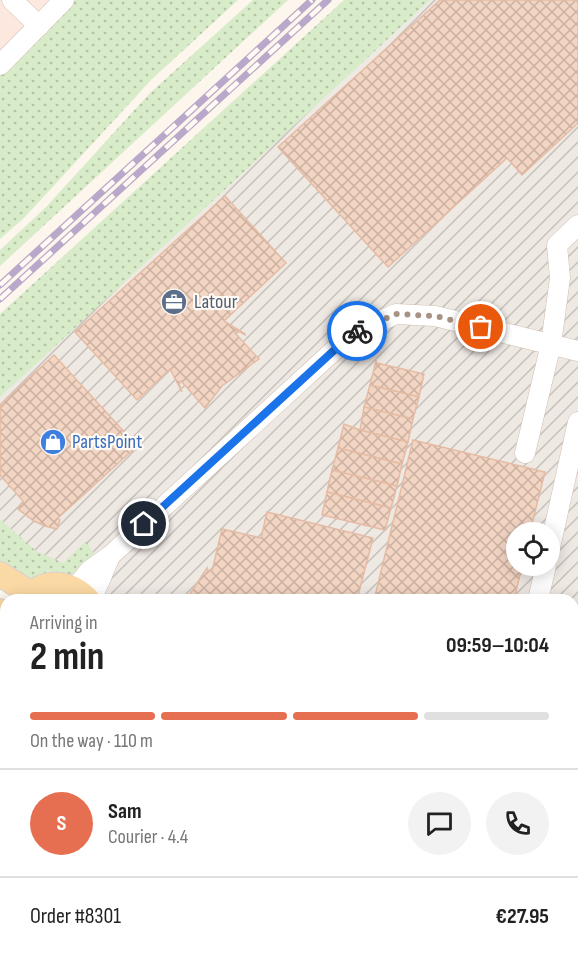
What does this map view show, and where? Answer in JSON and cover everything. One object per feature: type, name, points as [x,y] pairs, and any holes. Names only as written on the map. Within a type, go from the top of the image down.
[{"type":"main road","points":[[0,574],[25,594]]},
{"type":"main road","points":[[34,594],[44,587],[56,585],[69,586],[82,594]]},
{"type":"street","points":[[2,60],[48,10],[12,0]]},
{"type":"street","points":[[525,453],[551,344],[560,278],[557,245],[578,225]]},
{"type":"street","points":[[85,594],[89,571],[110,556],[353,333],[396,314],[435,316],[578,351]]},
{"type":"street","points":[[556,522],[578,422]]},
{"type":"street","points":[[539,594],[544,576]]},
{"type":"shaded area","points":[[0,0],[93,0],[0,90]]},
{"type":"shaded area","points":[[402,0],[578,0],[578,594],[18,594],[0,566],[0,394]]},
{"type":"green space","points":[[73,0],[238,0],[152,79],[24,218],[0,239],[0,75]]},
{"type":"green space","points":[[253,0],[288,0],[0,266],[0,250],[46,207],[150,93]]},
{"type":"green space","points":[[344,0],[430,0],[0,397],[0,314]]},
{"type":"green space","points":[[0,519],[36,551],[63,563],[86,541],[93,552],[92,561],[76,573],[64,575],[49,571],[24,582],[0,566]]},
{"type":"building","points":[[440,0],[578,0],[578,123],[522,175],[507,158],[388,267],[278,147]]},
{"type":"building","points":[[225,196],[286,263],[224,321],[245,334],[237,330],[235,333],[259,359],[222,386],[205,408],[181,381],[179,384],[182,392],[170,369],[137,400],[75,332]]},
{"type":"building","points":[[54,355],[137,446],[58,518],[60,520],[57,529],[34,521],[18,509],[23,501],[0,475],[0,405]]},
{"type":"building","points":[[376,361],[424,374],[419,397],[370,385]]},
{"type":"building","points":[[370,385],[419,397],[413,419],[364,407]]},
{"type":"building","points":[[364,407],[413,419],[408,442],[360,430]]},
{"type":"building","points":[[344,424],[408,442],[402,464],[338,448]]},
{"type":"building","points":[[413,440],[545,472],[532,522],[506,522],[506,576],[520,576],[515,594],[375,594]]},
{"type":"building","points":[[338,448],[402,464],[397,486],[332,470]]},
{"type":"building","points":[[332,470],[397,486],[391,508],[327,492]]},
{"type":"building","points":[[327,492],[391,508],[385,530],[322,515]]},
{"type":"building","points":[[267,512],[373,538],[359,594],[190,594],[207,568],[212,571],[222,529],[261,538]]},
{"type":"railway","points":[[0,285],[312,0]]},
{"type":"railway","points":[[0,299],[328,0]]},
{"type":"way so far","points":[[357,331],[396,314],[435,316],[481,327]]},
{"type":"place","name":"Latour","points":[[174,302]]},
{"type":"place","name":"PartsPoint","points":[[53,442]]},
{"type":"route","points":[[144,524],[357,331]]}]
